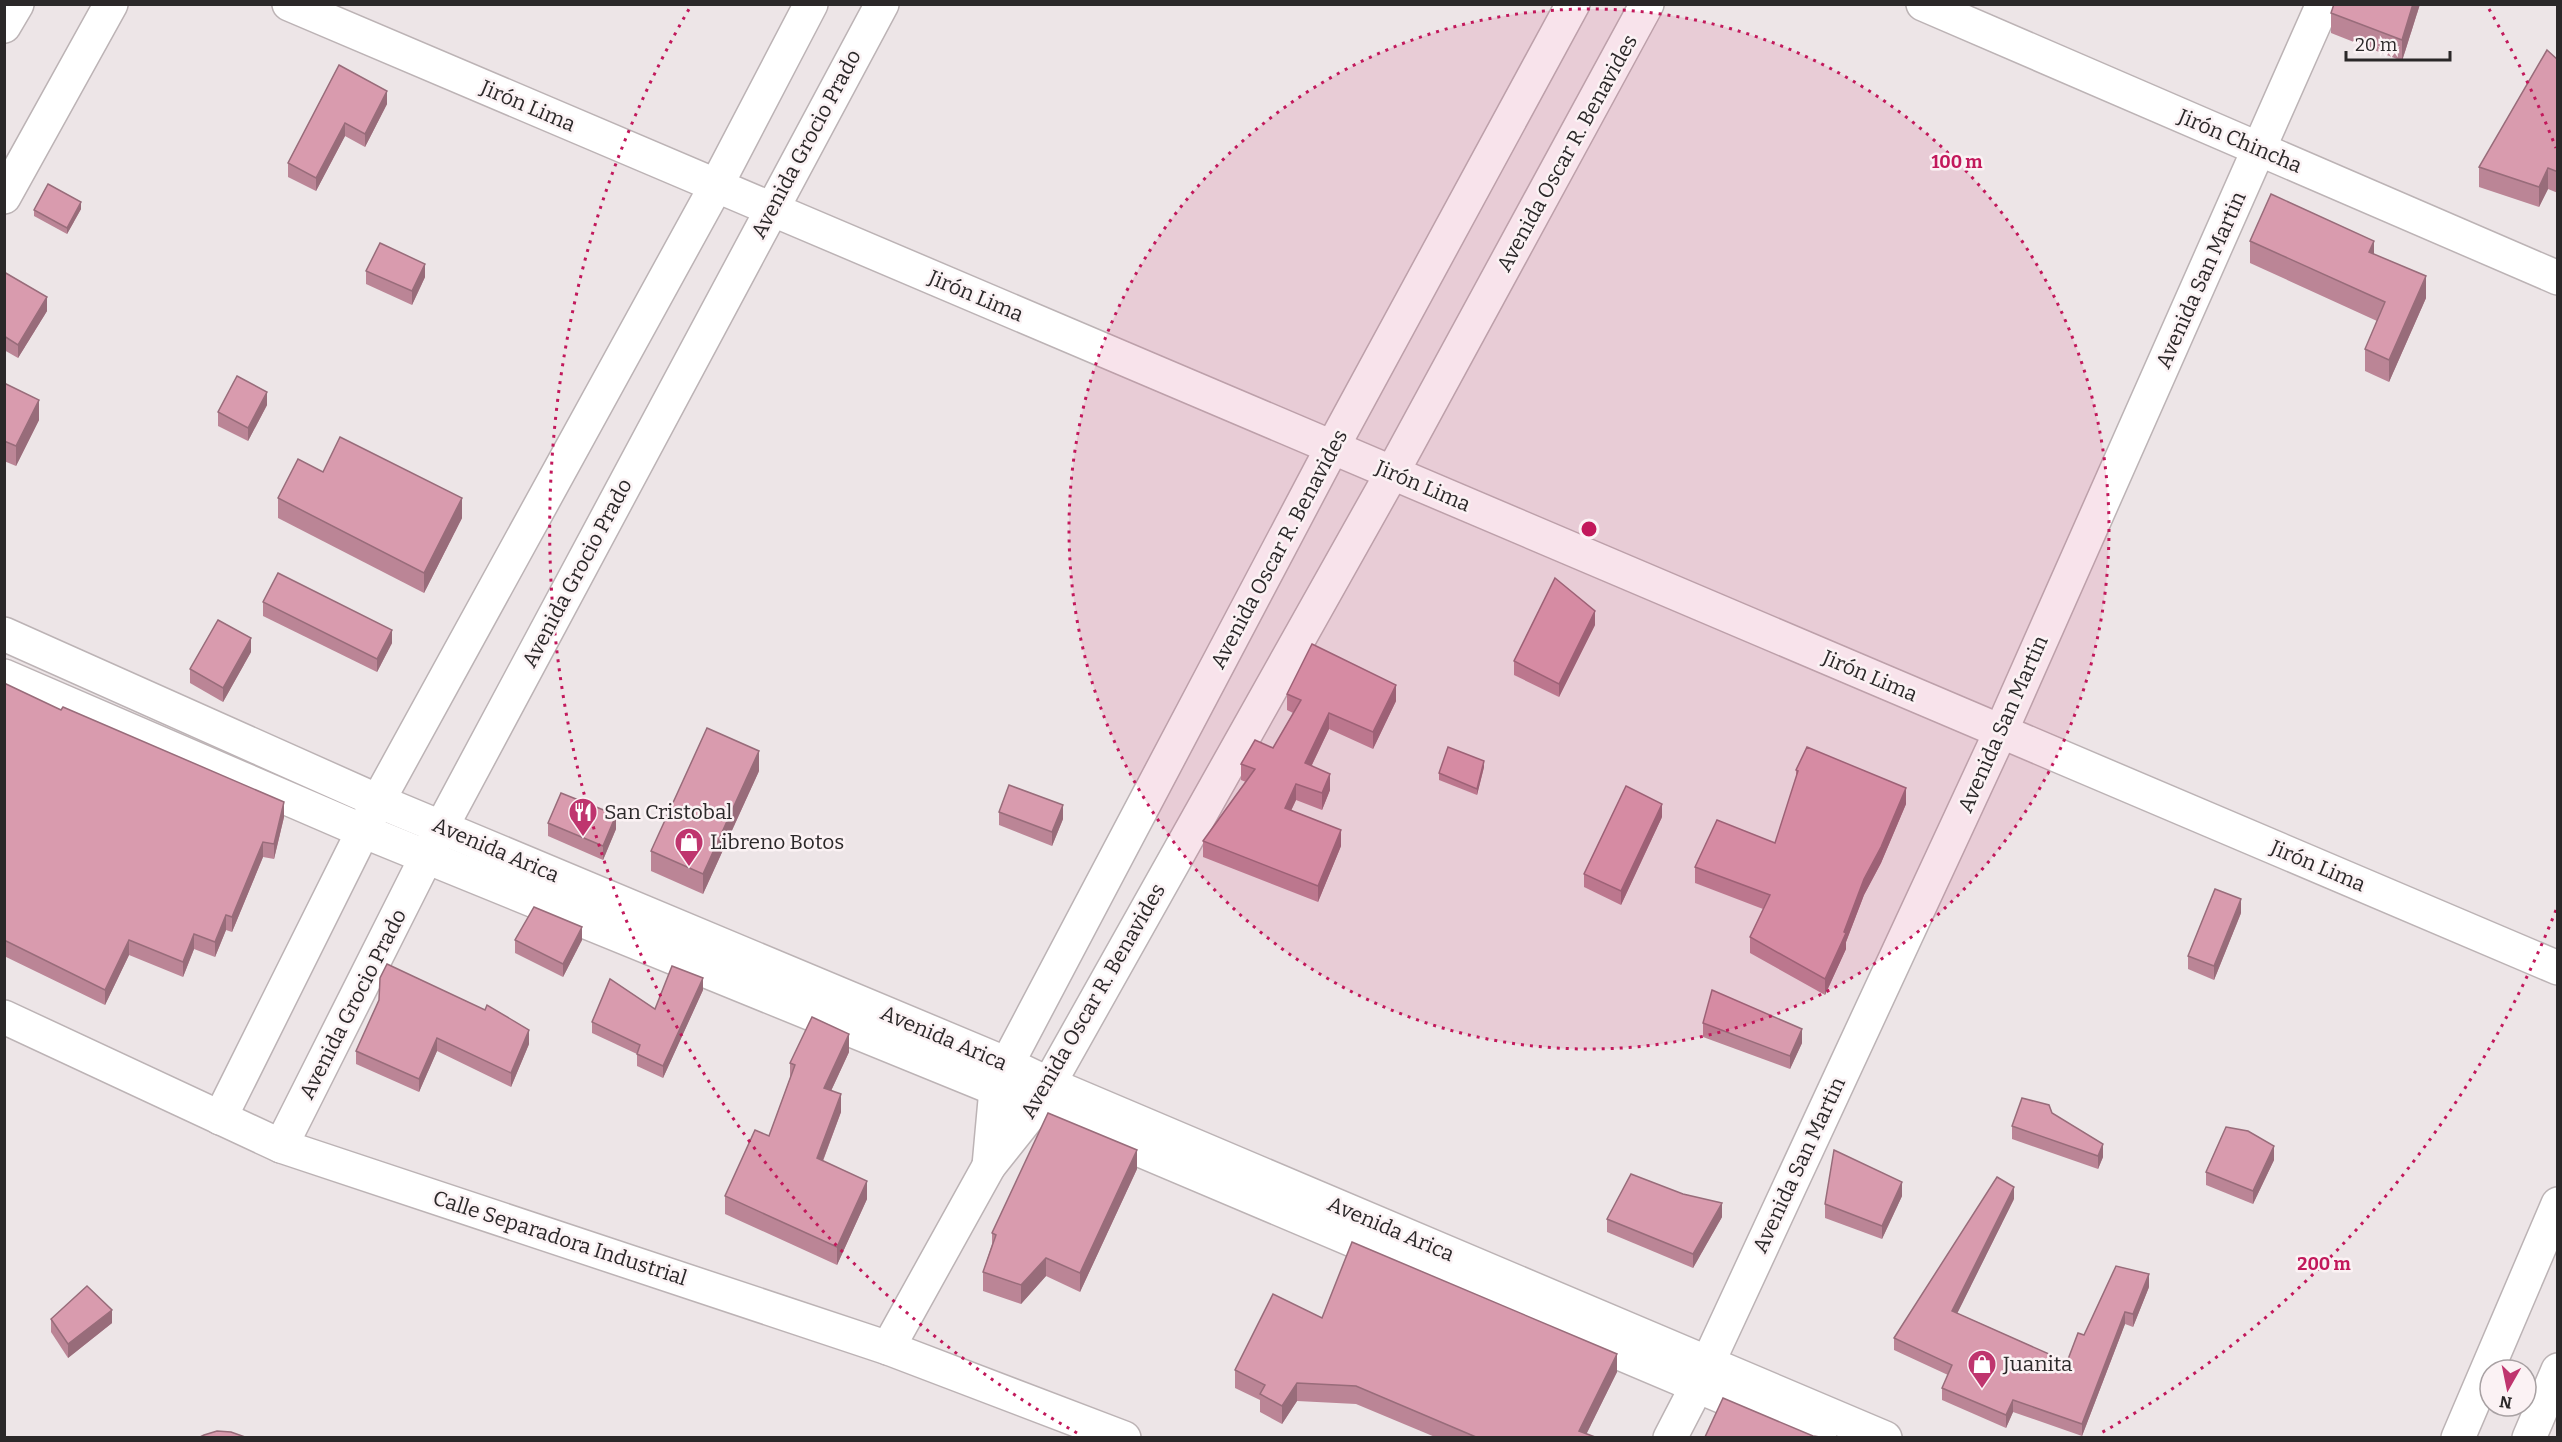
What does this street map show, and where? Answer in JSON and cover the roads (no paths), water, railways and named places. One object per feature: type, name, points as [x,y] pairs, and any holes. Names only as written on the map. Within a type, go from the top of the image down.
[{"type":"street","points":[[4,26],[17,4]]},
{"type":"street","points":[[4,196],[111,4]]},
{"type":"street","name":"Jirón Lima","points":[[289,4],[2558,968]]},
{"type":"street","points":[[220,1118],[378,801],[716,186],[811,4]]},
{"type":"street","name":"Avenida Grocio Prado","points":[[281,1146],[441,828],[882,4]]},
{"type":"street","name":"Avenida Oscar R. Benavides","points":[[989,1166],[1001,1077],[1332,448],[1573,4]]},
{"type":"street","name":"Avenida Oscar R. Benavides","points":[[989,1166],[1043,1096],[1392,473],[1647,4]]},
{"type":"street","name":"Jirón Chincha","points":[[1923,4],[2558,278]]},
{"type":"street","name":"Avenida San Martin","points":[[1670,1437],[1702,1373],[2001,731],[2323,4]]},
{"type":"street","name":"Avenida Arica","points":[[4,634],[1043,1096],[1702,1373],[1886,1437]]},
{"type":"street","name":"Avenida Arica","points":[[4,676],[426,858],[1001,1077]]},
{"type":"street","name":"Calle Separadora Industrial","points":[[4,1017],[281,1146],[888,1348],[1124,1437]]},
{"type":"street","points":[[888,1348],[989,1166]]},
{"type":"street","points":[[2458,1437],[2558,1204]]},
{"type":"street","points":[[2529,1437],[2558,1370]]},
{"type":"street","name":"Avenida Arica","points":[[1702,1373],[1820,1437]]},
{"type":"place","name":"San Cristobal","points":[[583,838]]},
{"type":"place","name":"Libreno Botos","points":[[689,868]]},
{"type":"place","name":"Juanita","points":[[1982,1390]]}]
